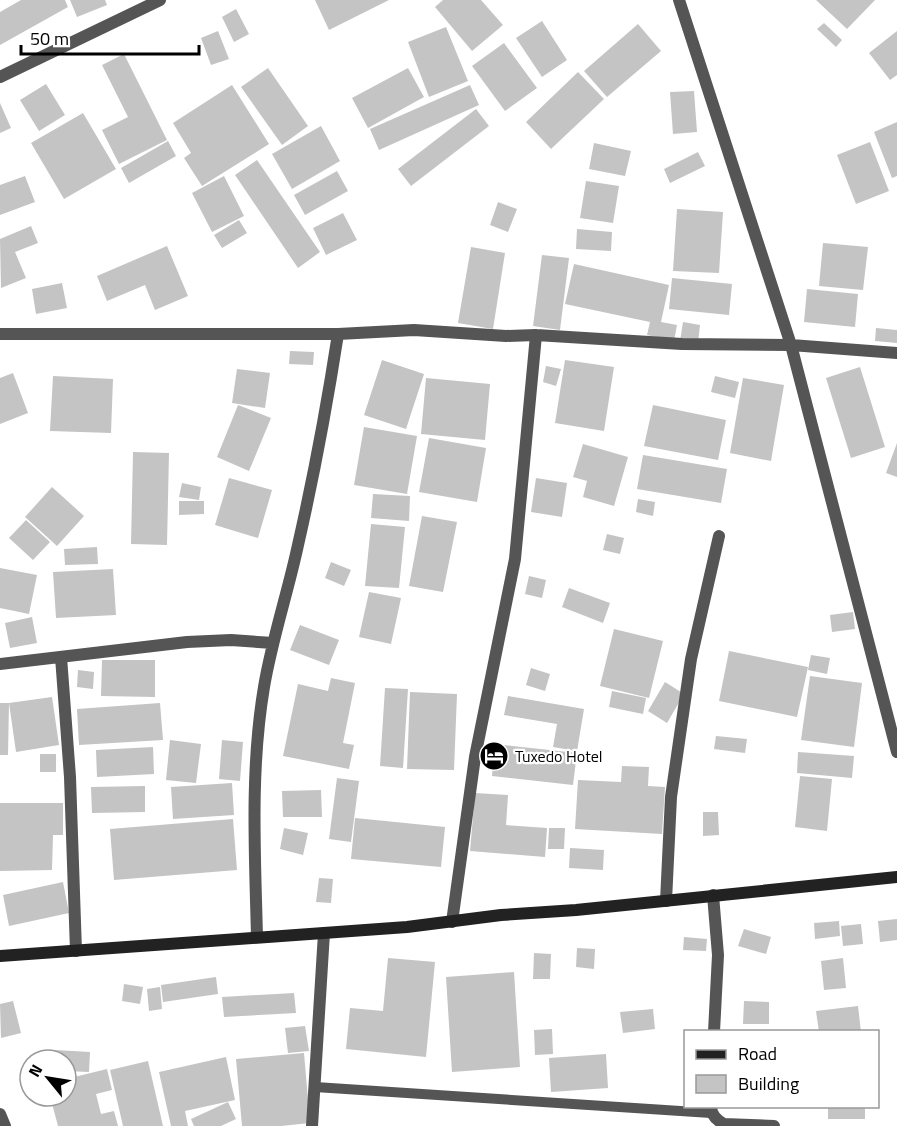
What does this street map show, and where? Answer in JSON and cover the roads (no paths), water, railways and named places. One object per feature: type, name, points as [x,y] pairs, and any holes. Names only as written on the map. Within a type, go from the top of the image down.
[{"type":"main road","points":[[0,956],[407,927],[501,915],[666,901],[897,877]]},
{"type":"street","points":[[0,77],[159,0]]},
{"type":"street","points":[[679,0],[791,345],[897,752]]},
{"type":"street","points":[[0,334],[338,334],[414,330],[682,344],[791,345],[897,352]]},
{"type":"street","points":[[257,937],[254,810],[258,736],[264,686],[298,547],[338,334]]},
{"type":"street","points":[[452,921],[475,757],[515,559],[536,335]]},
{"type":"street","points":[[666,901],[672,786],[691,659],[719,536]]},
{"type":"street","points":[[0,664],[198,642],[231,640],[273,643]]},
{"type":"street","points":[[61,657],[70,777],[76,951]]},
{"type":"street","points":[[713,896],[718,955],[714,1030]]},
{"type":"street","points":[[312,1126],[324,933]]},
{"type":"street","points":[[0,1114],[5,1126]]},
{"type":"street","points":[[714,1116],[724,1124],[774,1126]]},
{"type":"lane","points":[[315,1087],[714,1116]]},
{"type":"place","name":"Tuxedo Hotel","points":[[494,756]]}]
